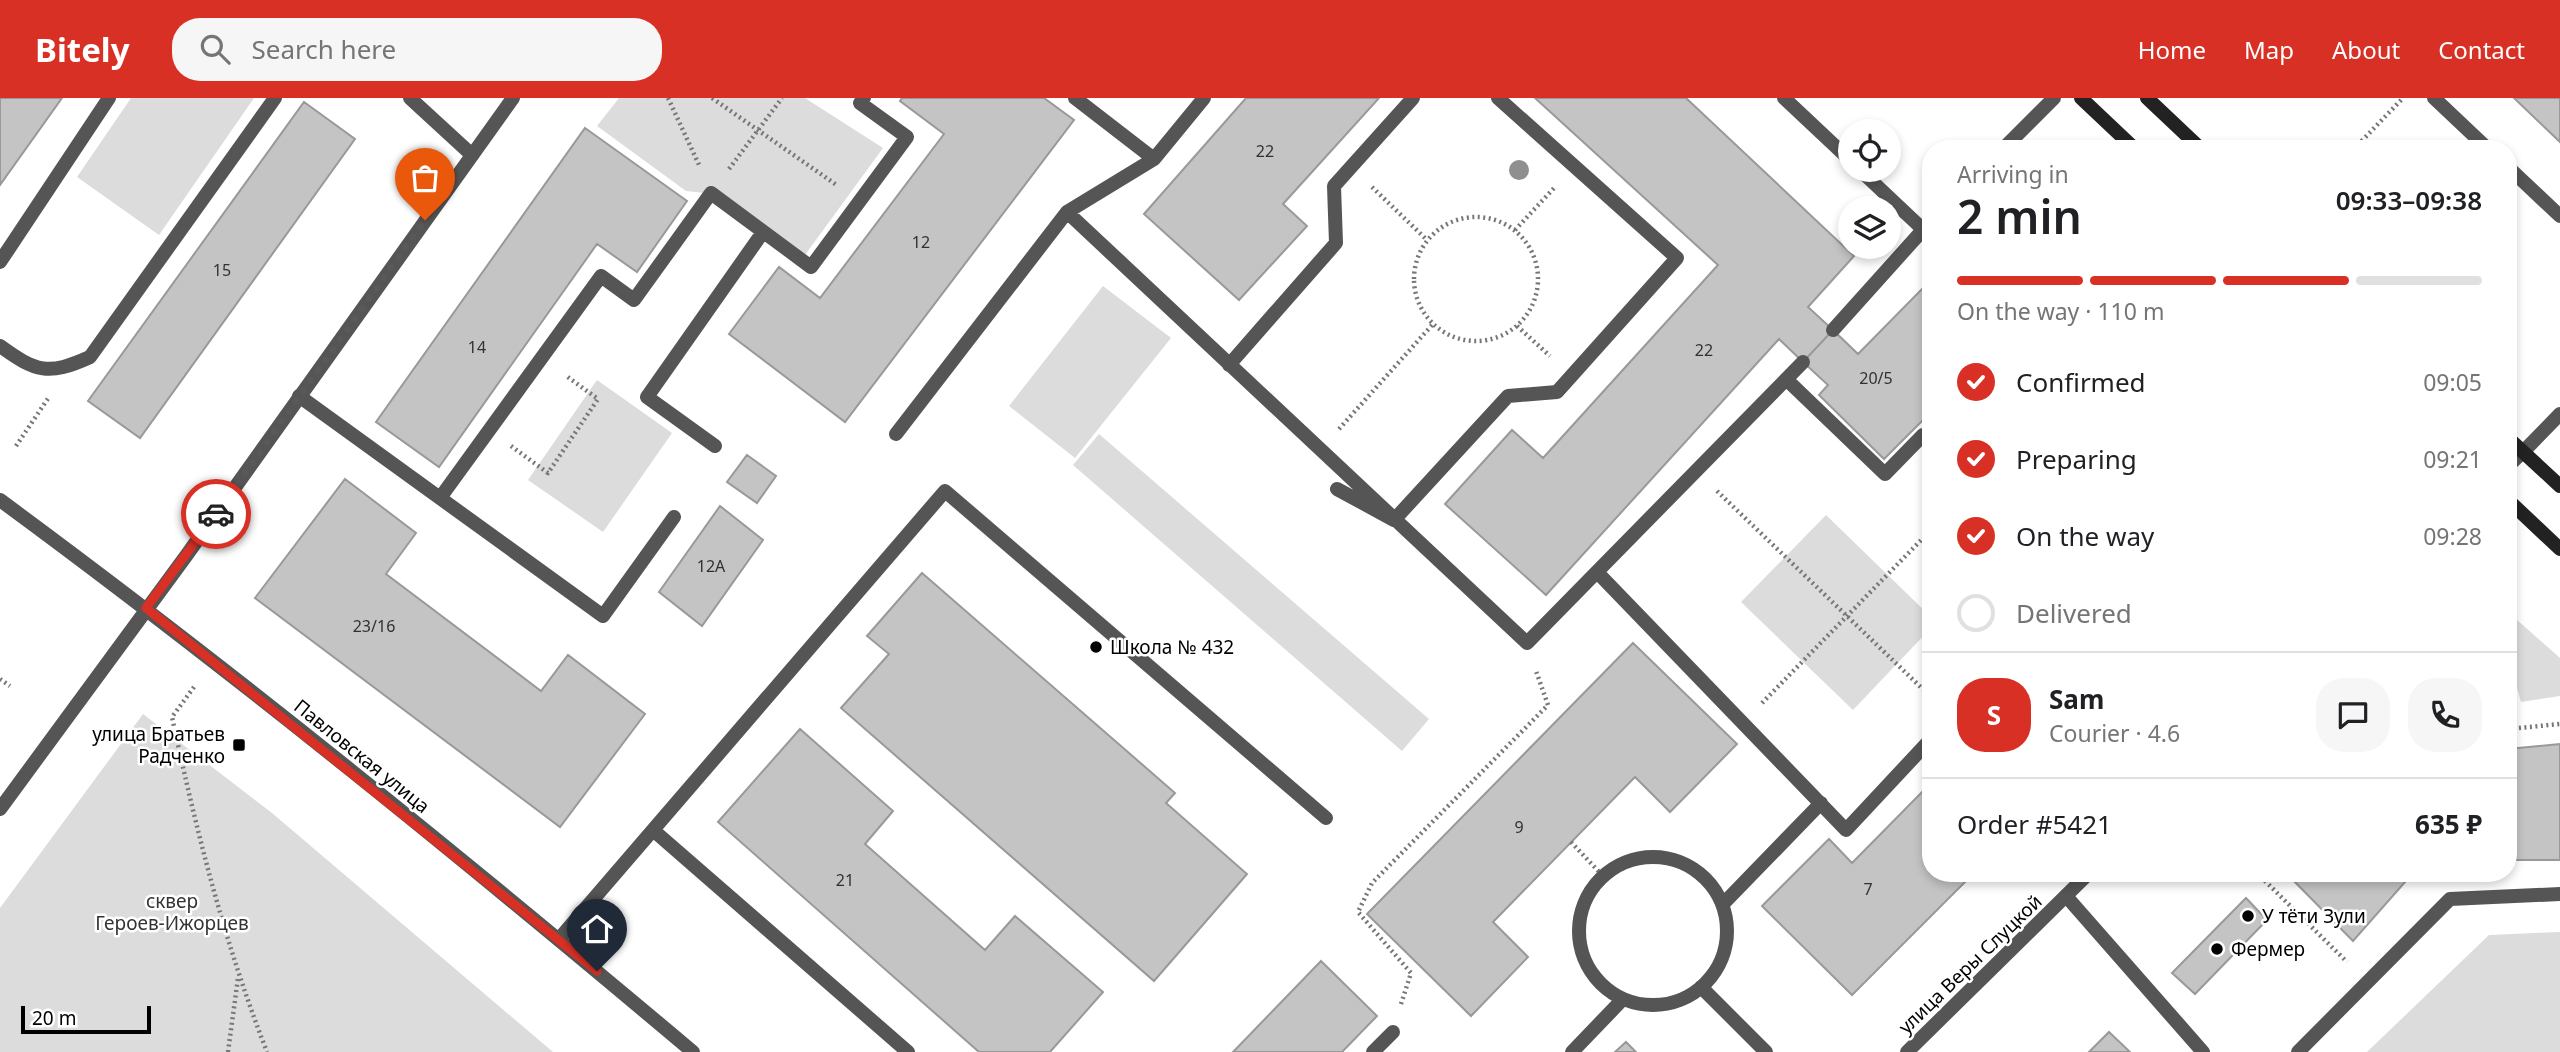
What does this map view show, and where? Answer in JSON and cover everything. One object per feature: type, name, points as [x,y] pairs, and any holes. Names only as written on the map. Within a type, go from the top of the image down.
[{"type":"main road","points":[[2081,98],[2125,140]]},
{"type":"main road","points":[[2147,98],[2191,140]]},
{"type":"main road","points":[[2517,446],[2560,486]]},
{"type":"main road","points":[[2517,508],[2560,549]]},
{"type":"street","points":[[0,262],[109,98]]},
{"type":"street","points":[[0,346],[27,366],[61,370],[90,357],[275,98]]},
{"type":"street","points":[[410,98],[472,155]]},
{"type":"street","points":[[0,809],[513,98]]},
{"type":"street","points":[[440,498],[601,276],[634,300],[711,193],[811,267],[906,137],[860,103],[864,98]]},
{"type":"street","points":[[1075,98],[1154,159]]},
{"type":"street","points":[[896,434],[1067,212],[1154,159],[1204,98]]},
{"type":"street","points":[[1229,365],[1336,243],[1334,186],[1413,98]]},
{"type":"street","points":[[1394,520],[1508,396],[1557,392],[1677,258],[1498,98]]},
{"type":"street","points":[[1784,98],[1838,149]]},
{"type":"street","points":[[2012,140],[2054,98]]},
{"type":"street","points":[[2434,98],[2478,140]]},
{"type":"street","points":[[2517,175],[2560,216]]},
{"type":"street","points":[[1874,182],[1922,224]]},
{"type":"street","points":[[1067,212],[1527,643],[1803,362]]},
{"type":"street","points":[[715,446],[647,397],[763,232]]},
{"type":"street","points":[[1833,330],[1922,235]]},
{"type":"street","points":[[1786,379],[1885,474],[1922,436]]},
{"type":"street","points":[[299,396],[603,616],[674,517]]},
{"type":"street","points":[[2517,458],[2560,414]]},
{"type":"street","points":[[1337,489],[1394,520]]},
{"type":"street","points":[[559,939],[945,491],[1326,818]]},
{"type":"street","name":"Павловская улица","points":[[0,500],[146,608],[559,939],[693,1052]]},
{"type":"street","points":[[1597,572],[1846,830],[1922,749]]},
{"type":"street","points":[[1724,903],[1821,803]]},
{"type":"street","points":[[653,830],[908,1052]]},
{"type":"street","points":[[1646,856],[1670,858],[1692,867],[1710,882],[1724,903],[1728,928],[1724,954],[1712,976],[1701,987],[1670,1003],[1644,1005],[1622,1000],[1600,984],[1586,964],[1579,941],[1579,917],[1587,894],[1602,875],[1622,862],[1646,856]]},
{"type":"street","name":"улица Веры Слуцкой","points":[[1907,1052],[2080,882]]},
{"type":"street","points":[[2298,1052],[2450,899],[2560,894]]},
{"type":"street","points":[[2066,896],[2203,1052]]},
{"type":"street","points":[[1701,987],[1766,1052]]},
{"type":"street","points":[[1572,1052],[1622,1000]]},
{"type":"street","points":[[1373,1052],[1393,1032]]},
{"type":"path","points":[[668,98],[711,193],[782,98]]},
{"type":"path","points":[[712,98],[859,201]]},
{"type":"path","points":[[2363,140],[2403,98]]},
{"type":"path","points":[[1352,167],[1427,240]]},
{"type":"path","points":[[1515,230],[1574,167]]},
{"type":"path","points":[[1468,216],[1489,217],[1515,230],[1524,238],[1535,256],[1539,277],[1536,298],[1526,317],[1517,326],[1492,340],[1471,341],[1450,336],[1433,324],[1420,308],[1414,289],[1414,268],[1427,240],[1449,222],[1468,216]]},
{"type":"path","points":[[1320,450],[1433,324]]},
{"type":"path","points":[[1517,326],[1572,376]]},
{"type":"path","points":[[489,430],[548,473],[598,400],[541,358]]},
{"type":"path","points":[[16,446],[47,402],[61,370]]},
{"type":"path","points":[[1696,471],[1922,688]]},
{"type":"path","points":[[1742,723],[1922,539]]},
{"type":"path","points":[[1393,1032],[1411,972],[1358,912],[1372,883],[1548,705],[1527,643]]},
{"type":"path","points":[[0,679],[10,686]]},
{"type":"path","points":[[194,687],[172,717],[200,848],[238,977],[267,1052]]},
{"type":"path","points":[[2517,728],[2560,724]]},
{"type":"path","points":[[1571,842],[1602,875]]},
{"type":"path","points":[[2266,882],[2367,983]]},
{"type":"path","points":[[228,1052],[238,977]]},
{"type":"green space","points":[[131,98],[254,98],[159,235],[77,177]]},
{"type":"green space","points":[[619,98],[805,98],[883,148],[805,255],[723,195],[686,191],[597,126]]},
{"type":"green space","points":[[1103,286],[1171,338],[1075,458],[1009,406]]},
{"type":"green space","points":[[597,380],[672,433],[603,532],[528,480]]},
{"type":"green space","points":[[1099,434],[1429,719],[1402,751],[1073,465]]},
{"type":"green space","points":[[1826,515],[1922,608],[1922,637],[1853,710],[1741,602]]},
{"type":"green space","points":[[2517,620],[2560,658],[2560,696],[2521,702],[2517,688]]},
{"type":"green space","name":"сквер Героев-Ижорцев","points":[[143,714],[272,813],[553,1052],[0,1052],[0,908]]},
{"type":"green space","points":[[2560,932],[2560,1052],[2367,1052],[2489,935]]},
{"type":"building","points":[[0,98],[62,98],[0,185]]},
{"type":"building","points":[[902,98],[1044,98],[1074,120],[845,422],[729,334],[779,267],[820,298],[944,134],[900,101]]},
{"type":"building","points":[[1246,98],[1379,98],[1283,204],[1307,226],[1239,300],[1144,214]]},
{"type":"building","points":[[1535,98],[1686,98],[1838,241],[1838,259],[1851,259],[1808,307],[1833,330],[1803,362],[1779,339],[1546,595],[1445,504],[1512,430],[1543,458],[1718,265]]},
{"type":"building","points":[[2514,98],[2560,98],[2560,142]]},
{"type":"building","points":[[304,102],[355,139],[140,438],[88,401]]},
{"type":"building","points":[[585,128],[687,201],[637,272],[597,244],[439,467],[376,422]]},
{"type":"building","points":[[1922,289],[1922,421],[1884,459],[1819,395],[1828,385],[1803,362],[1833,330],[1858,354]]},
{"type":"building","points":[[747,455],[776,476],[757,503],[727,482]]},
{"type":"building","points":[[345,479],[416,533],[386,574],[541,691],[568,655],[645,714],[560,827],[255,598]]},
{"type":"building","points":[[720,506],[763,540],[702,626],[659,592]]},
{"type":"building","points":[[922,573],[1175,793],[1166,803],[1247,874],[1154,981],[841,708],[889,654],[867,636]]},
{"type":"building","points":[[1633,643],[1737,744],[1670,812],[1635,777],[1493,922],[1528,957],[1471,1016],[1367,914]]},
{"type":"building","points":[[800,729],[893,811],[865,844],[985,950],[1015,916],[1103,992],[1050,1052],[979,1052],[718,822]]},
{"type":"building","points":[[2560,744],[2560,860],[2517,860],[2517,748]]},
{"type":"building","points":[[1922,792],[1922,882],[1965,882],[1852,995],[1762,906],[1829,839],[1852,863]]},
{"type":"building","points":[[2295,882],[2405,882],[2353,941]]},
{"type":"building","points":[[2246,898],[2267,920],[2195,994],[2172,973]]},
{"type":"building","points":[[1321,961],[1377,1016],[1342,1052],[1233,1052]]},
{"type":"building","points":[[2109,1032],[2130,1052],[2089,1052]]},
{"type":"building","points":[[1626,1042],[1636,1052],[1615,1052]]},
{"type":"way so far","points":[[216,514],[425,220]]},
{"type":"place","name":"Школа № 432","points":[[1096,647]]},
{"type":"place","name":"улица Братьев Радченко","points":[[239,745]]},
{"type":"place","name":"У тёти Зули","points":[[2248,916]]},
{"type":"place","name":"Фермер","points":[[2217,949]]},
{"type":"route","points":[[216,514],[146,608],[597,971]]}]
